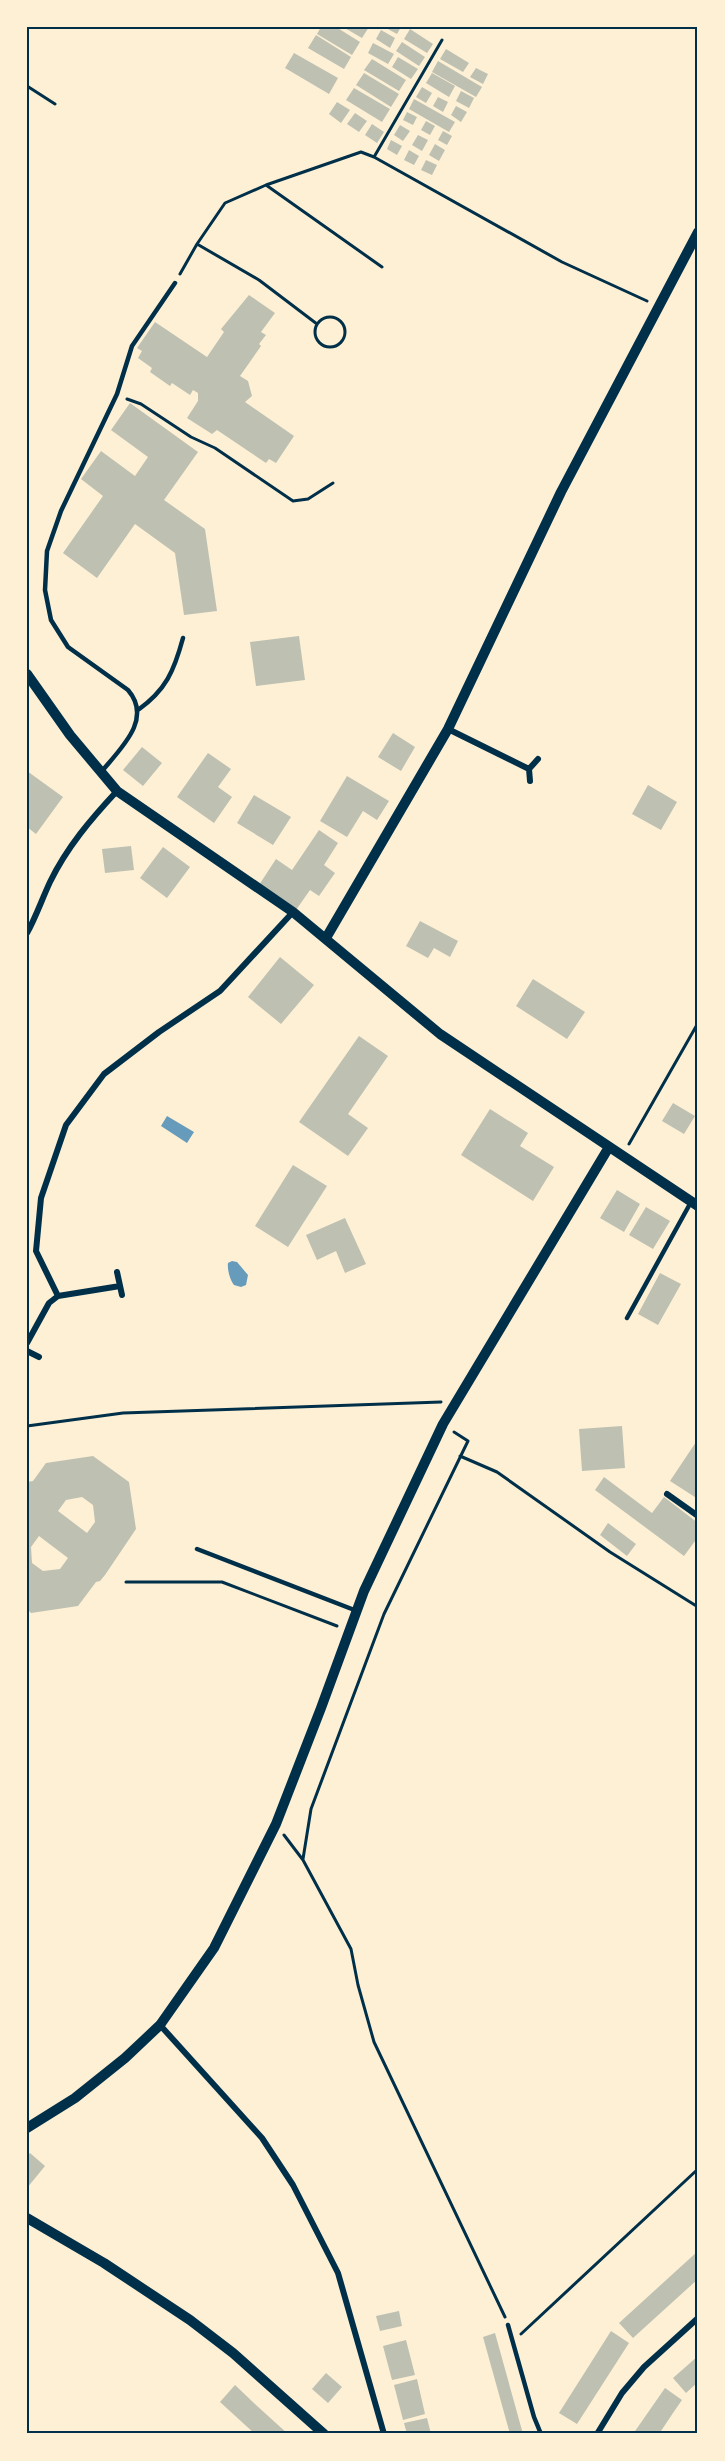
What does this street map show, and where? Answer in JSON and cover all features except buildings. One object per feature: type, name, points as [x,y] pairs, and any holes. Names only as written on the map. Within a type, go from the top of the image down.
[{"type":"street","points":[[326,938],[447,729],[561,492],[698,232]]},
{"type":"street","points":[[27,674],[70,735],[117,791],[293,912],[440,1034],[694,1204]]},
{"type":"street","points":[[447,729],[529,769]]},
{"type":"street","points":[[530,782],[529,769],[538,759]]},
{"type":"street","points":[[27,933],[51,880],[69,848],[85,825],[117,791]]},
{"type":"street","points":[[58,1296],[36,1251],[40,1198],[66,1125],[104,1074],[159,1032],[220,991],[293,912]]},
{"type":"street","points":[[27,2128],[75,2098],[125,2058],[160,2025],[214,1948],[276,1824],[357,1611],[404,1504],[443,1424],[609,1147]]},
{"type":"street","points":[[117,1272],[122,1295]]},
{"type":"street","points":[[27,1343],[49,1303],[58,1296],[120,1286]]},
{"type":"street","points":[[27,1351],[39,1356]]},
{"type":"street","points":[[667,1494],[698,1516]]},
{"type":"street","points":[[160,2025],[262,2138],[293,2185],[338,2273],[384,2434]]},
{"type":"street","points":[[27,2218],[104,2263],[190,2320],[233,2353],[324,2434]]},
{"type":"street","points":[[597,2434],[622,2393],[644,2367],[698,2318]]},
{"type":"lane","points":[[101,773],[128,740],[138,722],[136,698],[68,647],[51,620],[45,590],[47,551],[58,521],[117,394],[132,346],[174,283]]},
{"type":"lane","points":[[138,710],[164,687],[175,666],[183,638]]},
{"type":"lane","points":[[627,1318],[694,1204]]},
{"type":"lane","points":[[196,1549],[357,1611]]},
{"type":"lane","points":[[508,2325],[541,2434]]},
{"type":"path","points":[[374,157],[442,40]]},
{"type":"path","points":[[27,86],[55,104]]},
{"type":"path","points":[[174,283],[225,203],[266,185],[361,152],[374,157],[562,262],[659,306]]},
{"type":"path","points":[[266,185],[382,267]]},
{"type":"path","points":[[197,244],[259,280],[317,324]]},
{"type":"path","points":[[330,317],[340,321],[344,330],[342,340],[331,346],[322,344],[315,332],[317,324],[330,317]]},
{"type":"path","points":[[117,394],[141,404],[191,437],[215,448],[293,501],[308,500],[333,483]]},
{"type":"path","points":[[622,1156],[698,1023]]},
{"type":"path","points":[[27,1426],[123,1413],[454,1403]]},
{"type":"path","points":[[303,1860],[311,1809],[384,1614],[468,1441],[443,1424]]},
{"type":"path","points":[[460,1456],[498,1472],[610,1552],[698,1607]]},
{"type":"path","points":[[126,1582],[222,1582],[349,1631]]},
{"type":"path","points":[[276,1824],[303,1860],[351,1948],[358,1985],[374,2042],[508,2325]]},
{"type":"path","points":[[512,2340],[698,2169]]},
{"type":"water","points":[[167,1116],[194,1132],[187,1143],[161,1126]]},
{"type":"water","points":[[232,1261],[237,1262],[248,1275],[246,1285],[241,1287],[234,1285],[228,1265]]}]
